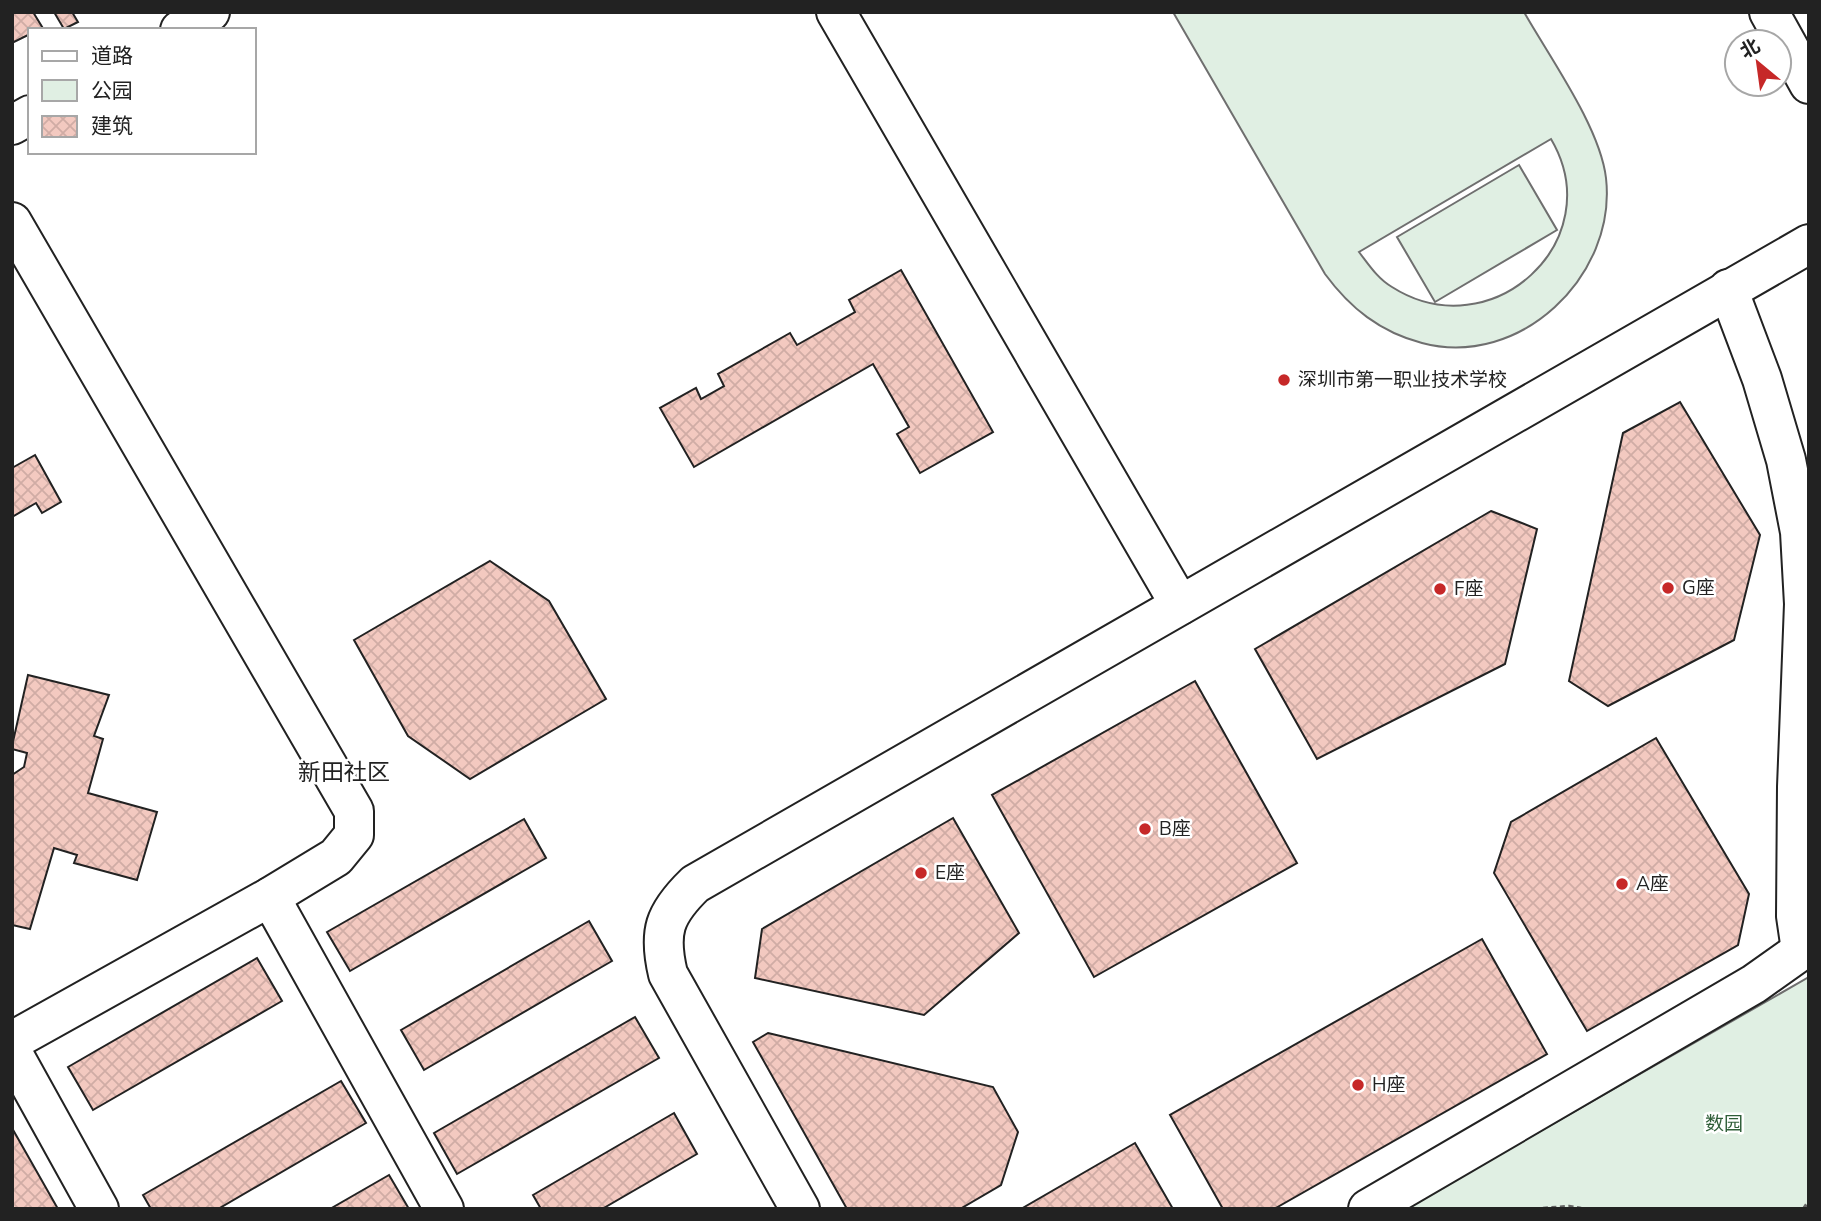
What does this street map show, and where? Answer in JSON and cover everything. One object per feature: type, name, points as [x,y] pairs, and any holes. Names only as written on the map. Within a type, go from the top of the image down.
[{"type":"street","points":[[183,28],[211,12]]},
{"type":"street","points":[[836,12],[1180,605]]},
{"type":"street","points":[[1769,12],[1809,84]]},
{"type":"street","points":[[12,125],[28,116]]},
{"type":"street","points":[[12,1041],[270,897],[336,857],[354,835],[354,811],[17,242]]},
{"type":"street","points":[[800,1209],[668,974],[662,938],[667,919],[676,902],[695,884],[1809,244]]},
{"type":"street","points":[[1368,1209],[1754,984],[1805,948],[1796,916],[1797,787],[1804,604],[1800,532],[1786,460],[1762,379],[1728,289]]},
{"type":"street","points":[[270,897],[444,1209]]},
{"type":"street","points":[[12,1052],[99,1209]]},
{"type":"path","points":[[1804,1209],[1809,1202]]},
{"type":"path","points":[[1543,1209],[1581,1209]]},
{"type":"green space","points":[[1173,12],[1524,12],[1584,115],[1602,158],[1606,178],[1605,214],[1596,249],[1578,280],[1555,307],[1526,328],[1494,342],[1458,347],[1422,343],[1379,325],[1345,298],[1325,274]],"holes":[[[1551,139],[1565,177],[1565,214],[1553,247],[1531,275],[1502,295],[1467,305],[1430,303],[1387,284],[1359,252]]]},
{"type":"green space","points":[[1519,165],[1557,230],[1435,302],[1397,237]]},
{"type":"green space","name":"数园","points":[[1809,977],[1809,1209],[1404,1209]]},
{"type":"building","points":[[12,12],[33,12],[43,28],[28,28],[28,35],[14,42]]},
{"type":"building","points":[[54,12],[72,12],[78,22],[63,28]]},
{"type":"building","points":[[901,270],[993,432],[920,473],[897,434],[909,427],[873,364],[694,467],[660,408],[696,388],[701,399],[724,386],[718,374],[790,333],[797,345],[855,312],[849,300]]},
{"type":"building","name":"G座","points":[[1680,402],[1760,535],[1734,640],[1608,706],[1569,681],[1623,433]]},
{"type":"building","points":[[35,455],[61,502],[42,513],[36,503],[12,517],[12,468]]},
{"type":"building","name":"F座","points":[[1491,511],[1537,529],[1505,664],[1317,759],[1255,649]]},
{"type":"building","points":[[490,561],[549,601],[606,699],[470,779],[408,736],[354,640]]},
{"type":"building","points":[[28,675],[109,695],[94,736],[103,739],[88,793],[157,812],[137,880],[74,863],[77,855],[54,848],[30,929],[12,925],[12,775],[24,767],[27,753],[12,749],[12,746]]},
{"type":"building","name":"B座","points":[[1195,681],[1297,863],[1094,977],[992,795]]},
{"type":"building","name":"A座","points":[[1656,738],[1749,894],[1738,945],[1587,1031],[1494,873],[1511,822]]},
{"type":"building","name":"E座","points":[[953,818],[1019,933],[924,1015],[755,978],[762,929]]},
{"type":"building","points":[[524,819],[546,858],[350,971],[327,932]]},
{"type":"building","points":[[589,921],[612,961],[424,1070],[401,1030]]},
{"type":"building","name":"H座","points":[[1482,939],[1547,1054],[1274,1209],[1223,1209],[1170,1115]]},
{"type":"building","points":[[257,958],[282,1001],[93,1110],[68,1067]]},
{"type":"building","points":[[635,1017],[659,1058],[457,1174],[434,1133]]},
{"type":"building","points":[[768,1033],[993,1087],[1018,1132],[1001,1185],[960,1209],[847,1209],[753,1042]]},
{"type":"building","points":[[341,1081],[366,1123],[218,1209],[151,1209],[143,1195]]},
{"type":"building","points":[[674,1113],[697,1154],[602,1209],[541,1209],[533,1195]]},
{"type":"building","points":[[12,1128],[58,1209],[12,1209]]},
{"type":"building","points":[[1135,1143],[1173,1209],[1021,1209]]},
{"type":"building","points":[[389,1175],[409,1209],[330,1209]]},
{"type":"place","name":"深圳市第一职业技术学校","points":[[1284,380]]},
{"type":"place","name":"G座","points":[[1668,588]]},
{"type":"place","name":"F座","points":[[1440,589]]},
{"type":"place","name":"B座","points":[[1145,829]]},
{"type":"place","name":"E座","points":[[921,873]]},
{"type":"place","name":"A座","points":[[1622,884]]},
{"type":"place","name":"H座","points":[[1358,1085]]},
{"type":"district","name":"新田社区","points":[[344,772]]}]
